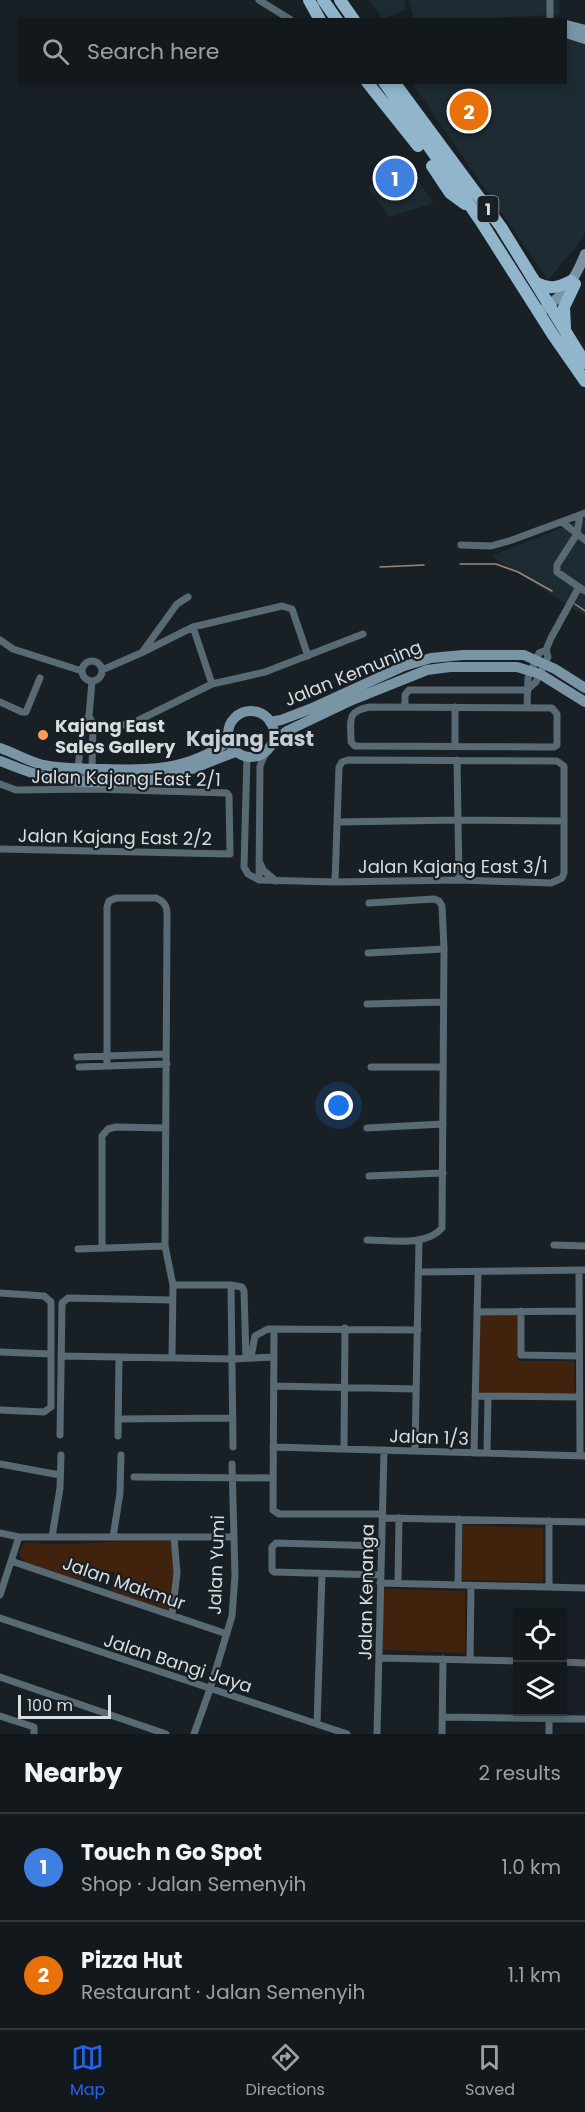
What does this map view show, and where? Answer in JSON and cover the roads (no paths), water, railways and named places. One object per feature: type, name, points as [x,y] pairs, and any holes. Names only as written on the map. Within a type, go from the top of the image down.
[{"type":"main road","points":[[309,0],[319,18]]},
{"type":"main road","points":[[323,0],[336,18]]},
{"type":"main road","points":[[333,0],[345,18]]},
{"type":"main road","points":[[340,0],[353,18]]},
{"type":"main road","name":"1","points":[[369,84],[417,144],[450,193],[471,208]]},
{"type":"main road","name":"1","points":[[385,84],[546,312],[585,381]]},
{"type":"main road","name":"1","points":[[395,84],[501,228],[534,282],[546,312],[565,331],[585,363]]},
{"type":"main road","points":[[401,84],[418,117]]},
{"type":"main road","points":[[534,282],[553,288],[573,283]]},
{"type":"main road","points":[[565,331],[564,307],[573,283]]},
{"type":"street","points":[[259,0],[288,18]]},
{"type":"street","points":[[550,0],[550,18]]},
{"type":"street","points":[[567,25],[585,30]]},
{"type":"street","points":[[567,33],[585,39]]},
{"type":"street","points":[[573,283],[585,254]]},
{"type":"street","points":[[546,312],[585,267]]},
{"type":"street","points":[[461,545],[491,546],[582,514]]},
{"type":"street","points":[[527,708],[527,690],[582,589],[557,572],[557,565],[577,534],[582,514]]},
{"type":"street","points":[[562,522],[585,540]]},
{"type":"street","points":[[141,653],[177,604],[188,597]]},
{"type":"street","points":[[0,640],[13,649],[82,671],[86,679],[92,681],[99,678],[102,670],[193,627],[288,606],[292,609],[308,656]]},
{"type":"street","points":[[193,627],[212,684]]},
{"type":"street","points":[[93,724],[112,726],[130,724],[212,684],[266,672],[363,634]]},
{"type":"street","name":"Jalan Kemuning","points":[[270,722],[310,710],[396,669],[431,658],[463,655],[524,656],[585,688]]},
{"type":"street","points":[[82,671],[86,664],[93,661],[100,665],[102,670]]},
{"type":"street","name":"Jalan Kemuning","points":[[272,743],[287,731],[352,700],[427,670],[450,667],[540,665]]},
{"type":"street","name":"Jalan Kemuning","points":[[540,665],[551,680],[585,702]]},
{"type":"street","points":[[0,702],[26,712],[40,678]]},
{"type":"street","points":[[92,681],[89,716],[93,724],[92,769]]},
{"type":"street","points":[[405,707],[405,695],[409,690],[527,690]]},
{"type":"street","points":[[352,700],[370,706]]},
{"type":"street","points":[[370,706],[405,707],[552,708],[557,714],[556,747],[355,746],[351,742],[351,715],[357,709],[370,706]]},
{"type":"street","points":[[455,707],[455,747]]},
{"type":"street","points":[[252,711],[265,717],[273,729],[272,743],[260,766],[259,880],[248,874],[244,867],[242,754],[229,741],[229,726],[238,715],[252,711]]},
{"type":"street","points":[[84,775],[82,725],[89,716]]},
{"type":"street","points":[[0,761],[28,773],[71,780],[92,769],[165,769],[213,752],[229,741]]},
{"type":"street","points":[[0,748],[41,764],[84,775],[153,780],[242,754],[265,754]]},
{"type":"street","points":[[335,882],[339,767],[342,762],[348,760],[457,760],[459,880]]},
{"type":"street","name":"Jalan Kajang East 3/1","points":[[259,880],[335,882],[459,880],[551,883],[562,878],[564,873],[564,766],[557,761],[457,760]]},
{"type":"street","name":"Jalan Kajang East 2/1","points":[[0,784],[16,790],[94,789],[227,793],[229,796],[230,854]]},
{"type":"street","points":[[337,822],[563,821]]},
{"type":"street","name":"Jalan Kajang East 2/2","points":[[0,849],[230,854]]},
{"type":"street","points":[[259,861],[263,870],[276,881]]},
{"type":"street","points":[[107,1066],[107,907],[109,901],[116,898],[156,898],[162,900],[167,906],[165,1246],[173,1285],[172,1358]]},
{"type":"street","points":[[367,1240],[419,1240],[432,1237],[442,1228],[443,1173],[444,949],[442,906],[434,899],[369,903]]},
{"type":"street","points":[[368,953],[444,949]]},
{"type":"street","points":[[368,1004],[443,1002]]},
{"type":"street","points":[[77,1057],[166,1054]]},
{"type":"street","points":[[78,1067],[166,1064]]},
{"type":"street","points":[[371,1067],[443,1067]]},
{"type":"street","points":[[367,1128],[443,1124]]},
{"type":"street","points":[[102,1247],[102,1136],[108,1129],[166,1128]]},
{"type":"street","points":[[369,1176],[443,1173]]},
{"type":"street","points":[[416,1451],[419,1240]]},
{"type":"street","points":[[554,1245],[585,1246]]},
{"type":"street","points":[[78,1249],[165,1246]]},
{"type":"street","points":[[420,1272],[582,1270],[578,1356],[582,1382],[579,1397],[583,1456]]},
{"type":"street","points":[[474,1453],[478,1272]]},
{"type":"street","points":[[173,1285],[239,1286],[244,1291],[249,1358]]},
{"type":"street","points":[[231,1285],[233,1447]]},
{"type":"street","points":[[0,1293],[44,1296],[51,1302],[51,1407],[44,1412],[0,1410]]},
{"type":"street","points":[[60,1435],[62,1304],[68,1298],[172,1300]]},
{"type":"street","points":[[477,1312],[581,1310]]},
{"type":"street","points":[[521,1311],[521,1355],[578,1356]]},
{"type":"street","points":[[249,1358],[255,1336],[262,1331],[345,1328],[418,1329]]},
{"type":"street","points":[[344,1449],[345,1328]]},
{"type":"street","points":[[274,1329],[273,1510],[279,1514],[585,1522]]},
{"type":"street","points":[[0,1352],[51,1354]]},
{"type":"street","points":[[62,1356],[232,1359],[274,1357]]},
{"type":"street","points":[[118,1436],[119,1357]]},
{"type":"street","points":[[274,1386],[416,1389]]},
{"type":"street","points":[[475,1396],[579,1397]]},
{"type":"street","points":[[487,1453],[488,1396]]},
{"type":"street","points":[[118,1419],[232,1418]]},
{"type":"street","name":"Jalan 1/3","points":[[273,1447],[583,1456]]},
{"type":"street","name":"Jalan Kenanga","points":[[377,1734],[384,1450]]},
{"type":"street","points":[[52,1537],[60,1488],[61,1455]]},
{"type":"street","points":[[113,1537],[120,1493],[121,1455]]},
{"type":"street","points":[[0,1464],[60,1475]]},
{"type":"street","name":"Jalan Yumi","points":[[194,1734],[232,1616],[234,1597],[232,1464]]},
{"type":"street","points":[[134,1477],[273,1478]]},
{"type":"street","points":[[398,1583],[399,1518]]},
{"type":"street","points":[[458,1585],[459,1519]]},
{"type":"street","points":[[549,1521],[549,1587]]},
{"type":"street","points":[[0,1533],[19,1537],[233,1537]]},
{"type":"street","points":[[0,1595],[19,1537]]},
{"type":"street","points":[[172,1616],[177,1573],[174,1537]]},
{"type":"street","points":[[381,1546],[276,1543],[272,1547],[272,1570],[277,1573],[322,1574],[380,1579],[398,1583],[585,1588]]},
{"type":"street","name":"Jalan Makmur","points":[[11,1561],[227,1634]]},
{"type":"street","points":[[317,1724],[322,1574]]},
{"type":"street","points":[[470,1660],[471,1585]]},
{"type":"street","name":"Jalan Bangi Jaya","points":[[0,1618],[317,1724],[331,1732],[347,1734]]},
{"type":"street","points":[[379,1658],[513,1661]]},
{"type":"street","points":[[442,1734],[443,1659]]},
{"type":"street","points":[[567,1662],[585,1663]]},
{"type":"street","points":[[0,1677],[166,1734]]},
{"type":"street","points":[[0,1716],[34,1727],[34,1734]]},
{"type":"street","points":[[443,1717],[585,1719]]},
{"type":"street","points":[[549,1719],[549,1734]]},
{"type":"waterway","points":[[460,564],[496,564],[518,572],[552,591]]},
{"type":"waterway","points":[[380,567],[424,565]]},
{"type":"waterway","points":[[575,604],[585,611]]},
{"type":"place","name":"Pizza Hut","points":[[469,111]]},
{"type":"place","name":"Touch n Go Spot","points":[[395,178]]},
{"type":"place","name":"Kajang East Sales Gallery","points":[[43,735]]},
{"type":"district","name":"Kajang East","points":[[250,738]]}]
